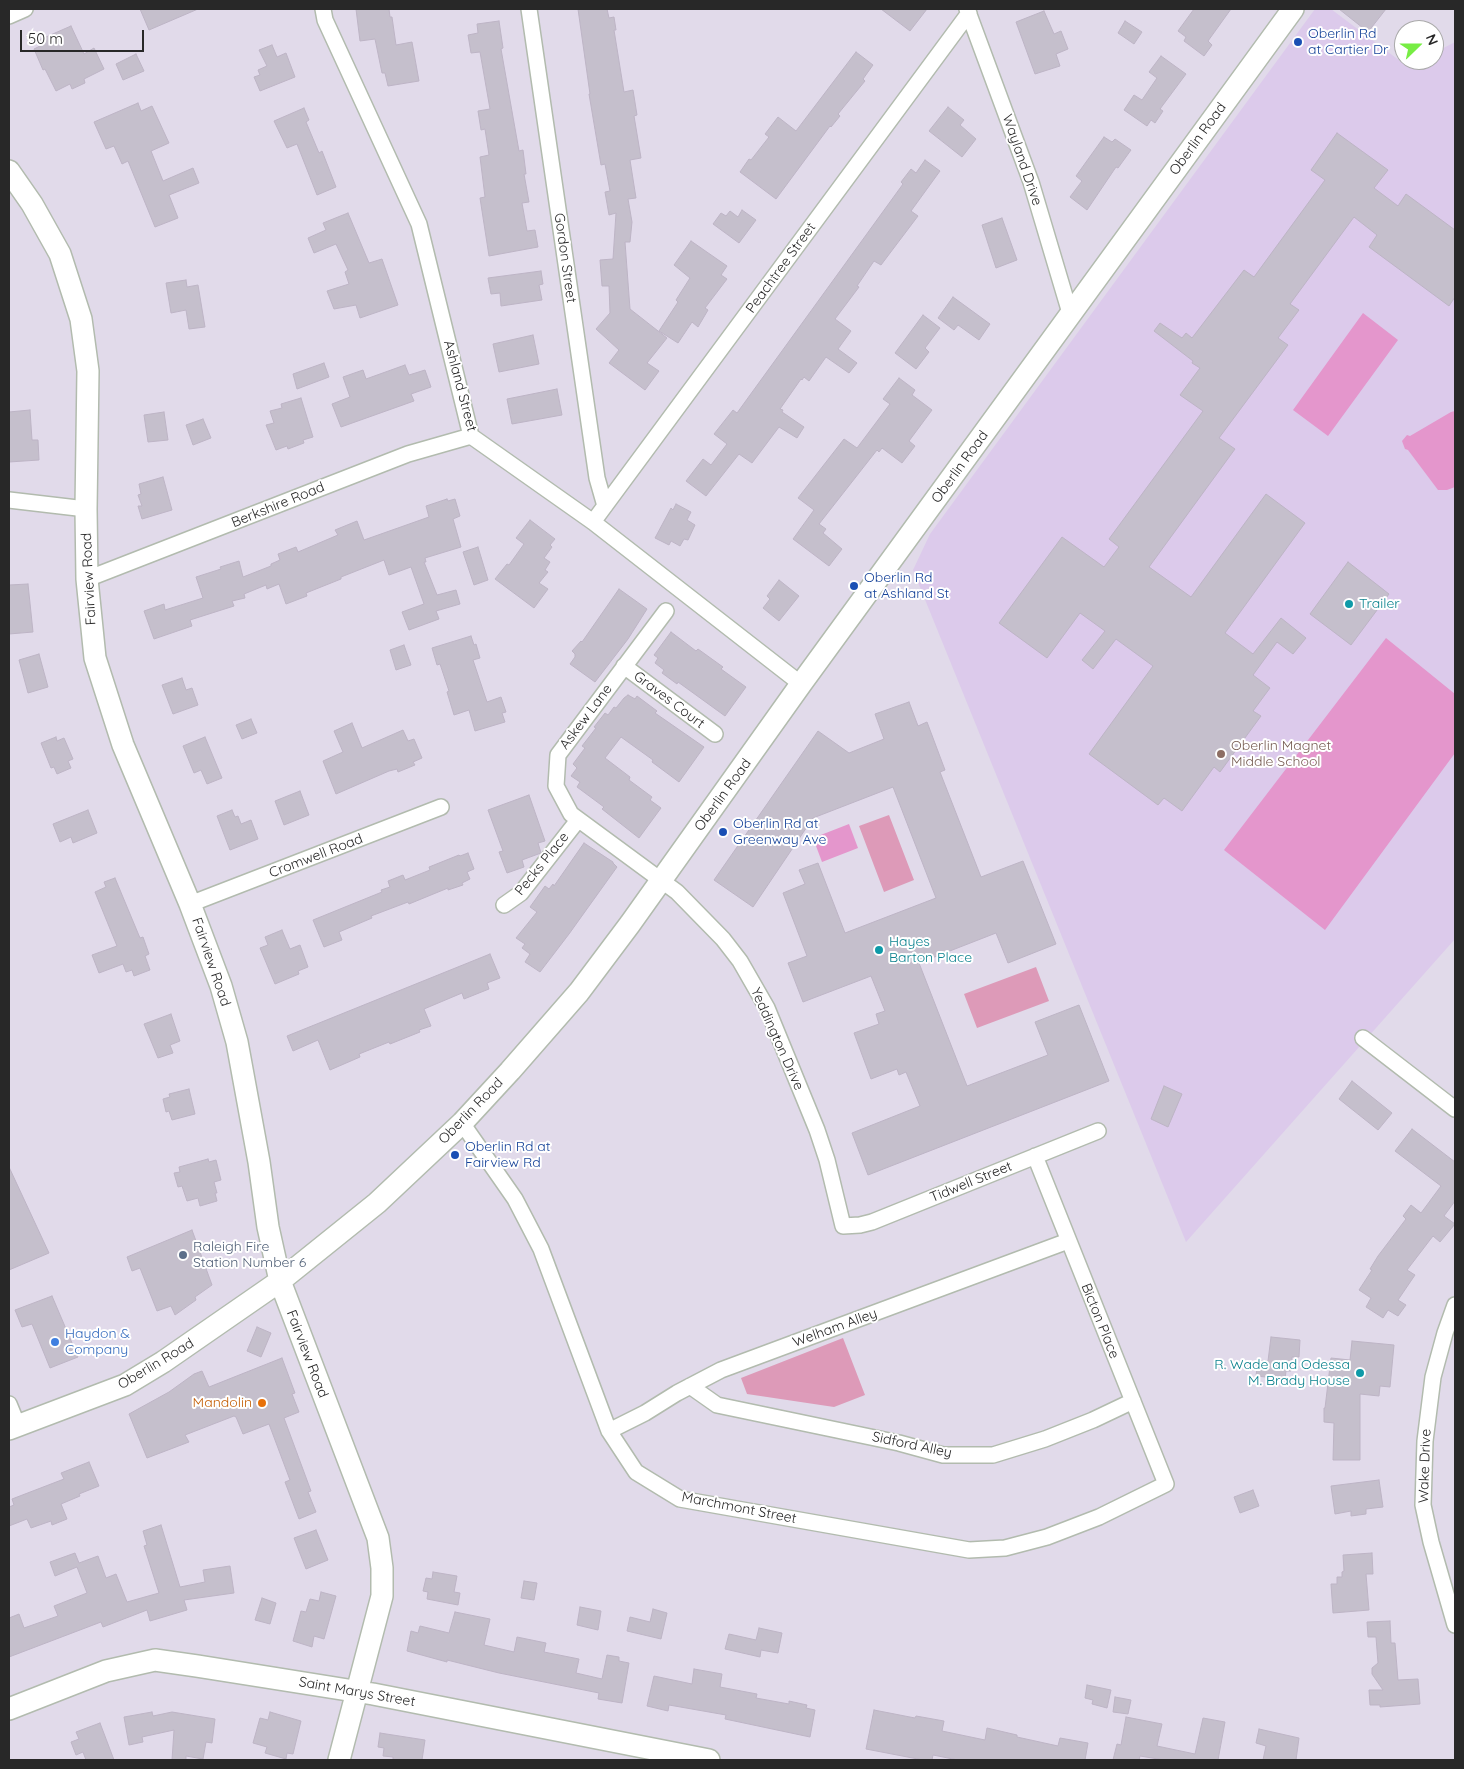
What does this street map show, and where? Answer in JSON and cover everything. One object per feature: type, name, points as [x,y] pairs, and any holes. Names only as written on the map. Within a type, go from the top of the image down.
[{"type":"main road","name":"Oberlin Road","points":[[13,1428],[125,1385],[164,1362],[280,1281],[377,1202],[462,1122],[510,1071],[579,992],[662,880],[801,684],[1293,9]]},
{"type":"main road","name":"Fairview Road","points":[[9,172],[32,204],[60,254],[81,319],[88,371],[87,579],[97,666],[123,745],[190,904],[221,986],[237,1042],[259,1162],[268,1227],[280,1281],[378,1538],[382,1568],[382,1596],[339,1760]]},
{"type":"main road","name":"Saint Marys Street","points":[[9,1709],[106,1671],[155,1660],[357,1692],[709,1760]]},
{"type":"street","points":[[9,16],[25,9]]},
{"type":"street","name":"Ashland Street","points":[[323,9],[325,20],[419,224],[472,436],[593,522],[801,684]]},
{"type":"street","name":"Gordon Street","points":[[529,9],[597,478],[605,506]]},
{"type":"street","name":"Peachtree Street","points":[[593,522],[968,11]]},
{"type":"street","name":"Wayland Drive","points":[[968,11],[1031,182],[1070,313]]},
{"type":"street","name":"Berkshire Road","points":[[87,579],[408,454],[472,436]]},
{"type":"street","points":[[9,500],[86,509]]},
{"type":"street","name":"Askew Lane","points":[[662,880],[571,814],[556,786],[558,755],[666,611]]},
{"type":"street","name":"Graves Court","points":[[624,666],[715,734]]},
{"type":"street","name":"Cromwell Road","points":[[190,904],[441,807]]},
{"type":"street","name":"Pecks Place","points":[[504,905],[521,894],[578,820]]},
{"type":"street","name":"Yeddington Drive","points":[[662,880],[677,892],[724,939],[740,961],[767,1008],[820,1137],[834,1184],[843,1226]]},
{"type":"street","points":[[1362,1038],[1455,1109]]},
{"type":"street","name":"Marchmont Street","points":[[462,1122],[515,1199],[541,1249],[610,1431],[636,1472],[680,1499],[969,1550],[1005,1548],[1048,1537],[1099,1516],[1166,1484]]},
{"type":"street","name":"Tidwell Street","points":[[843,1226],[872,1222],[1098,1131]]},
{"type":"street","name":"Bicton Place","points":[[1035,1156],[1166,1484]]},
{"type":"street","name":"Welham Alley","points":[[610,1431],[722,1370],[1068,1242]]},
{"type":"street","name":"Wake Drive","points":[[1455,1305],[1433,1377],[1425,1441],[1423,1505],[1431,1542],[1455,1625]]},
{"type":"street","name":"Sidford Alley","points":[[690,1386],[717,1405],[899,1443],[943,1455],[993,1455],[1045,1439],[1093,1420],[1133,1401]]},
{"type":"street","points":[[9,1404],[13,1428]]},
{"type":"shaded area","name":"Oberlin Magnet Middle School","points":[[1315,9],[1331,9],[1394,56],[1394,70],[1444,70],[1444,48],[1455,42],[1455,939],[1186,1242],[913,570],[930,534]]},
{"type":"shaded area","points":[[1363,313],[1398,340],[1328,436],[1293,410]]},
{"type":"shaded area","points":[[1455,411],[1455,487],[1447,490],[1438,490],[1408,450],[1405,449],[1402,441],[1407,435],[1410,436]]},
{"type":"shaded area","points":[[1386,638],[1455,694],[1455,753],[1325,930],[1224,850]]},
{"type":"shaded area","points":[[889,815],[914,880],[884,892],[859,826]]},
{"type":"shaded area","points":[[849,824],[858,848],[822,862],[813,838]]},
{"type":"shaded area","points":[[1036,967],[1049,1001],[977,1028],[964,994]]},
{"type":"shaded area","points":[[843,1338],[865,1395],[834,1407],[747,1394],[741,1378]]},
{"type":"building","points":[[140,9],[198,9],[149,30]]},
{"type":"building","points":[[356,9],[389,9],[396,45],[412,42],[419,81],[388,86],[385,73],[382,73],[375,39],[360,41]]},
{"type":"building","points":[[578,9],[607,9],[609,18],[614,17],[616,30],[614,30],[624,92],[633,90],[637,115],[634,116],[641,158],[630,160],[636,198],[628,199],[632,222],[630,242],[625,242],[630,309],[667,338],[647,363],[659,371],[645,390],[609,363],[619,350],[596,329],[610,313],[609,286],[602,286],[600,260],[613,259],[616,213],[609,215],[605,192],[610,191],[605,164],[601,165],[589,94]]},
{"type":"building","points":[[881,9],[927,9],[910,31]]},
{"type":"building","points":[[1194,9],[1231,9],[1208,41],[1212,45],[1204,56],[1184,41],[1186,37],[1178,31]]},
{"type":"building","points":[[1339,9],[1386,9],[1368,32]]},
{"type":"building","points":[[1044,11],[1054,34],[1061,31],[1068,49],[1056,54],[1060,66],[1035,74],[1016,22]]},
{"type":"building","points":[[499,21],[503,48],[501,49],[519,151],[523,150],[526,174],[524,174],[529,202],[522,203],[527,231],[535,230],[538,247],[489,256],[480,198],[485,197],[480,157],[489,155],[485,129],[481,130],[478,111],[490,109],[480,52],[471,53],[468,35],[478,33],[477,24]]},
{"type":"building","points":[[1125,21],[1142,32],[1134,44],[1118,33]]},
{"type":"building","points":[[71,26],[84,54],[94,48],[104,69],[84,79],[85,83],[72,89],[70,84],[56,91],[45,69],[43,70],[34,49],[42,45],[39,40]]},
{"type":"building","points":[[272,45],[277,57],[286,53],[295,77],[260,91],[254,77],[260,75],[258,70],[267,66],[259,50]]},
{"type":"building","points":[[856,52],[873,65],[863,79],[865,81],[838,114],[840,116],[830,126],[776,199],[740,172],[769,137],[765,134],[778,117],[796,131]]},
{"type":"building","points":[[136,54],[144,71],[123,80],[116,64]]},
{"type":"building","points":[[1161,56],[1186,74],[1160,109],[1163,111],[1155,123],[1151,120],[1147,126],[1124,110],[1134,95],[1142,100],[1157,78],[1149,72]]},
{"type":"building","points":[[138,103],[141,111],[152,106],[169,143],[151,151],[163,181],[193,168],[199,183],[169,195],[178,218],[155,227],[128,161],[122,164],[114,146],[106,149],[94,122]]},
{"type":"building","points":[[948,107],[964,120],[960,125],[976,139],[962,157],[929,131]]},
{"type":"building","points":[[304,108],[309,120],[306,122],[319,153],[322,151],[336,187],[317,195],[297,144],[287,148],[274,121]]},
{"type":"building","points":[[1337,133],[1388,170],[1374,188],[1398,206],[1406,194],[1455,230],[1455,297],[1449,306],[1369,247],[1377,235],[1354,217],[1290,304],[1299,310],[1278,338],[1288,345],[1219,438],[1235,449],[1149,567],[1191,597],[1266,494],[1305,523],[1225,633],[1253,654],[1281,618],[1306,638],[1293,654],[1277,642],[1253,675],[1270,688],[1253,711],[1261,716],[1220,772],[1214,767],[1182,811],[1164,798],[1158,805],[1089,754],[1153,666],[1116,639],[1093,669],[1082,660],[1105,631],[1080,613],[1047,658],[999,623],[1062,537],[1104,567],[1119,547],[1109,539],[1203,411],[1180,395],[1200,368],[1154,331],[1160,323],[1182,338],[1186,333],[1192,338],[1244,270],[1254,277],[1325,180],[1311,170]]},
{"type":"building","points":[[1104,137],[1112,142],[1115,139],[1131,150],[1118,168],[1116,167],[1087,210],[1070,197],[1082,181],[1076,176]]},
{"type":"building","points":[[925,160],[940,171],[911,211],[918,216],[881,265],[874,261],[857,286],[859,287],[835,319],[851,331],[838,349],[857,363],[849,373],[826,357],[809,381],[804,377],[801,379],[780,409],[804,427],[797,438],[779,427],[752,463],[739,454],[706,496],[686,481],[703,459],[711,465],[727,444],[714,434],[733,410],[737,413],[903,184],[901,182],[911,169],[916,173]]},
{"type":"building","points":[[742,210],[756,220],[739,243],[713,224],[721,213],[726,216],[730,211],[738,217]]},
{"type":"building","points":[[348,213],[369,263],[382,259],[398,305],[360,318],[356,305],[334,309],[327,291],[349,284],[345,272],[348,270],[336,244],[314,253],[308,238],[326,230],[323,223]]},
{"type":"building","points":[[1002,218],[1017,260],[996,268],[982,225]]},
{"type":"building","points":[[691,241],[727,266],[721,275],[727,279],[705,308],[708,310],[698,327],[692,322],[678,343],[659,331],[678,302],[676,300],[690,278],[674,265]]},
{"type":"building","points":[[541,271],[543,284],[539,285],[542,300],[501,306],[500,293],[491,294],[488,278]]},
{"type":"building","points":[[186,280],[187,287],[198,285],[205,327],[189,329],[186,310],[171,313],[166,283]]},
{"type":"building","points":[[953,297],[990,324],[979,340],[958,325],[954,330],[938,318]]},
{"type":"building","points":[[923,315],[940,328],[925,348],[929,352],[916,369],[895,353]]},
{"type":"building","points":[[533,335],[539,364],[499,372],[493,344]]},
{"type":"building","points":[[324,363],[329,377],[297,389],[293,374]]},
{"type":"building","points":[[405,365],[409,375],[425,370],[431,387],[411,394],[414,401],[341,427],[332,404],[350,397],[343,377],[363,370],[366,379]]},
{"type":"building","points":[[899,378],[915,390],[912,395],[932,410],[909,441],[915,446],[902,463],[882,448],[879,452],[877,450],[819,524],[826,529],[823,533],[842,549],[829,566],[793,539],[814,510],[798,498],[844,439],[857,448],[890,404],[883,399]]},
{"type":"building","points":[[557,389],[562,415],[512,424],[507,399]]},
{"type":"building","points":[[301,398],[313,437],[303,440],[304,443],[288,449],[287,446],[276,450],[266,425],[274,423],[270,411],[282,408],[281,404]]},
{"type":"building","points":[[30,410],[32,440],[38,440],[39,460],[9,462],[9,412]]},
{"type":"building","points":[[164,412],[168,440],[148,442],[144,415]]},
{"type":"building","points":[[203,419],[211,438],[193,445],[186,425]]},
{"type":"building","points":[[163,477],[172,510],[142,519],[138,506],[142,506],[138,495],[141,494],[139,484]]},
{"type":"building","points":[[447,499],[448,501],[455,499],[460,516],[453,519],[461,547],[425,558],[426,562],[424,562],[437,595],[456,590],[460,604],[436,611],[439,619],[409,630],[402,612],[424,604],[411,567],[389,575],[384,560],[341,577],[341,579],[306,593],[307,596],[286,604],[279,584],[267,589],[266,585],[244,594],[245,598],[232,601],[234,606],[190,620],[192,626],[154,639],[144,611],[164,604],[165,610],[203,598],[196,577],[239,561],[243,577],[271,566],[271,564],[280,560],[278,554],[296,547],[298,552],[338,535],[335,530],[357,521],[364,540],[429,517],[426,506]]},
{"type":"building","points":[[676,504],[691,512],[687,520],[695,525],[688,540],[684,539],[680,546],[671,541],[669,545],[655,538],[671,508],[673,510]]},
{"type":"building","points":[[530,520],[555,539],[544,558],[550,562],[545,570],[548,572],[539,583],[548,589],[534,608],[495,579],[507,564],[509,565],[524,544],[516,538]]},
{"type":"building","points":[[478,547],[488,580],[474,585],[463,552]]},
{"type":"building","name":"Trailer","points":[[1348,562],[1389,594],[1351,645],[1310,614]]},
{"type":"building","points":[[779,580],[799,596],[779,621],[763,608],[770,599],[767,596]]},
{"type":"building","points":[[28,584],[33,632],[9,634],[9,585]]},
{"type":"building","points":[[619,589],[647,609],[628,639],[595,682],[570,664],[575,657],[572,651],[582,642]]},
{"type":"building","points":[[671,632],[696,651],[698,649],[723,667],[721,669],[746,687],[725,716],[678,682],[677,684],[662,673],[664,670],[655,663],[658,658],[654,655]]},
{"type":"building","points":[[471,636],[474,645],[476,644],[480,658],[473,660],[487,702],[501,697],[506,712],[502,713],[505,722],[475,731],[469,710],[454,715],[447,692],[449,691],[440,664],[437,665],[432,648]]},
{"type":"building","points":[[404,645],[411,665],[396,670],[390,650]]},
{"type":"building","points":[[39,654],[48,687],[28,693],[19,660]]},
{"type":"building","points":[[182,678],[186,690],[192,688],[198,705],[173,714],[162,685]]},
{"type":"building","points":[[628,695],[635,699],[637,696],[657,711],[655,713],[704,747],[679,782],[621,737],[605,758],[630,777],[629,780],[652,797],[650,800],[661,808],[639,838],[602,809],[604,807],[577,787],[580,782],[571,776],[577,768],[573,764],[585,748],[582,746],[596,728],[594,727],[605,713],[608,715]]},
{"type":"building","name":"Hayes Barton Place","points":[[909,702],[918,726],[927,722],[945,770],[940,772],[981,877],[1023,861],[1056,944],[1008,963],[996,933],[919,963],[967,1086],[1048,1055],[1035,1022],[1079,1005],[1109,1081],[868,1175],[852,1133],[920,1106],[906,1072],[899,1075],[897,1069],[871,1079],[854,1033],[879,1024],[876,1014],[885,1011],[871,976],[803,1002],[788,963],[807,956],[783,893],[805,884],[799,870],[818,863],[845,933],[936,898],[893,787],[813,818],[753,907],[714,880],[818,731],[849,753],[884,739],[875,714]]},
{"type":"building","points":[[251,719],[257,733],[242,739],[236,725]]},
{"type":"building","points":[[352,723],[362,748],[403,730],[408,741],[414,739],[422,758],[413,762],[415,765],[398,772],[397,769],[389,771],[336,794],[323,761],[343,752],[334,731]]},
{"type":"building","points":[[56,737],[57,741],[64,738],[73,759],[68,761],[71,768],[57,774],[54,767],[51,768],[41,743]]},
{"type":"building","points":[[205,737],[222,778],[207,784],[201,770],[194,773],[183,746]]},
{"type":"building","points":[[300,791],[309,815],[284,825],[275,801]]},
{"type":"building","points":[[529,795],[545,841],[538,843],[541,853],[522,860],[524,867],[507,873],[499,852],[503,851],[488,810]]},
{"type":"building","points":[[88,810],[97,833],[73,843],[71,837],[60,842],[53,824]]},
{"type":"building","points":[[232,810],[235,817],[238,816],[241,824],[251,820],[258,839],[230,850],[217,816]]},
{"type":"building","points":[[584,843],[613,862],[617,867],[540,972],[525,962],[530,954],[522,948],[525,944],[516,938],[537,912],[530,907],[545,886],[549,889],[553,884],[554,886]]},
{"type":"building","points":[[468,853],[474,869],[467,872],[470,879],[462,883],[463,885],[448,890],[448,888],[409,904],[408,902],[371,916],[372,918],[339,932],[342,940],[324,947],[313,920],[382,892],[381,890],[390,887],[388,881],[403,875],[405,880],[430,870],[429,867]]},
{"type":"building","points":[[115,878],[140,938],[143,937],[149,954],[145,956],[150,970],[134,976],[132,970],[126,972],[123,964],[99,973],[92,955],[117,946],[95,892],[106,887],[104,882]]},
{"type":"building","points":[[282,930],[290,949],[300,945],[308,967],[298,971],[299,974],[275,984],[260,948],[268,945],[265,937]]},
{"type":"building","points":[[490,954],[500,978],[487,983],[489,989],[464,999],[462,993],[424,1009],[431,1026],[419,1030],[420,1032],[359,1054],[360,1057],[330,1070],[318,1040],[293,1051],[287,1036]]},
{"type":"building","points":[[171,1014],[180,1041],[170,1045],[173,1053],[158,1058],[144,1024]]},
{"type":"building","points":[[1352,1081],[1392,1113],[1378,1130],[1339,1099]]},
{"type":"building","points":[[1164,1086],[1182,1094],[1168,1127],[1151,1119]]},
{"type":"building","points":[[189,1089],[195,1114],[172,1120],[169,1111],[166,1112],[163,1099],[170,1097],[169,1094]]},
{"type":"building","points":[[1412,1129],[1455,1162],[1455,1201],[1444,1216],[1455,1224],[1440,1242],[1433,1236],[1407,1270],[1415,1275],[1398,1300],[1406,1305],[1398,1316],[1388,1310],[1383,1318],[1366,1307],[1371,1298],[1359,1290],[1372,1270],[1370,1269],[1378,1256],[1406,1219],[1403,1216],[1411,1205],[1421,1213],[1441,1186],[1395,1151]]},
{"type":"building","points":[[208,1159],[209,1162],[216,1160],[221,1180],[214,1182],[217,1201],[200,1206],[198,1198],[187,1201],[182,1186],[178,1187],[174,1173],[180,1172],[179,1167]]},
{"type":"building","points":[[9,1167],[49,1253],[9,1270]]},
{"type":"building","points":[[192,1230],[212,1285],[195,1297],[196,1300],[175,1315],[171,1306],[157,1311],[140,1268],[132,1271],[127,1257]]},
{"type":"building","name":"Haydon & Company","points":[[52,1296],[78,1357],[50,1368],[32,1324],[22,1327],[15,1310]]},
{"type":"building","points":[[257,1327],[271,1333],[261,1357],[247,1351]]},
{"type":"building","points":[[1271,1337],[1300,1340],[1299,1357],[1292,1357],[1291,1371],[1286,1371],[1285,1379],[1256,1376],[1258,1360],[1268,1361]]},
{"type":"building","points":[[1352,1341],[1394,1345],[1390,1387],[1380,1386],[1379,1396],[1360,1394],[1360,1460],[1333,1460],[1334,1423],[1324,1422],[1324,1408],[1331,1358],[1350,1360]]},
{"type":"building","points":[[282,1358],[295,1393],[292,1394],[299,1412],[284,1418],[311,1491],[308,1492],[316,1512],[299,1519],[285,1482],[290,1480],[269,1424],[243,1434],[234,1416],[185,1435],[189,1442],[147,1458],[129,1414],[202,1371],[209,1387]]},
{"type":"building","points":[[89,1462],[99,1486],[61,1504],[67,1519],[52,1525],[51,1521],[31,1528],[27,1519],[9,1526],[9,1507],[14,1505],[12,1499],[64,1479],[61,1473]]},
{"type":"building","points":[[1379,1480],[1383,1507],[1366,1509],[1366,1514],[1351,1516],[1351,1511],[1335,1514],[1331,1486]]},
{"type":"building","points":[[1253,1490],[1259,1506],[1240,1513],[1234,1497]]},
{"type":"building","points":[[161,1525],[180,1587],[205,1582],[203,1570],[230,1566],[234,1593],[184,1600],[187,1610],[150,1621],[147,1610],[103,1627],[101,1622],[9,1657],[9,1618],[19,1614],[24,1628],[58,1616],[54,1606],[87,1593],[77,1567],[55,1576],[50,1562],[75,1553],[79,1563],[98,1556],[106,1578],[116,1574],[127,1602],[159,1593],[144,1546],[147,1545],[143,1531]]},
{"type":"building","points":[[316,1530],[328,1560],[306,1569],[294,1538]]},
{"type":"building","points":[[1372,1553],[1373,1574],[1366,1574],[1369,1610],[1333,1613],[1331,1584],[1337,1584],[1337,1577],[1342,1577],[1342,1572],[1344,1571],[1343,1555]]},
{"type":"building","points":[[433,1572],[457,1576],[454,1592],[460,1593],[458,1605],[427,1599],[428,1592],[423,1591],[426,1578],[432,1579]]},
{"type":"building","points":[[524,1581],[537,1583],[534,1600],[521,1598]]},
{"type":"building","points":[[321,1592],[336,1596],[324,1639],[314,1636],[312,1647],[293,1641],[301,1611],[306,1612],[310,1599],[319,1601]]},
{"type":"building","points":[[262,1598],[276,1603],[270,1624],[255,1620]]},
{"type":"building","points":[[580,1607],[601,1611],[598,1630],[577,1625]]},
{"type":"building","points":[[653,1609],[667,1613],[661,1639],[627,1631],[630,1617],[650,1622]]},
{"type":"building","points":[[455,1612],[490,1619],[484,1645],[514,1652],[517,1637],[546,1643],[544,1652],[579,1659],[576,1673],[602,1679],[607,1655],[619,1657],[619,1661],[629,1663],[622,1703],[598,1699],[599,1693],[499,1673],[447,1660],[447,1662],[407,1651],[411,1631],[418,1633],[420,1626],[449,1633]]},
{"type":"building","points":[[1390,1621],[1391,1643],[1395,1643],[1398,1680],[1418,1679],[1420,1704],[1380,1707],[1380,1705],[1370,1705],[1369,1690],[1383,1690],[1372,1674],[1372,1668],[1378,1663],[1376,1637],[1368,1637],[1367,1622]]},
{"type":"building","points":[[759,1628],[782,1633],[778,1653],[761,1650],[760,1657],[725,1649],[729,1634],[756,1640]]},
{"type":"building","points":[[694,1669],[722,1674],[720,1687],[757,1694],[756,1698],[789,1704],[789,1701],[807,1705],[806,1708],[815,1710],[810,1737],[725,1719],[726,1715],[669,1705],[668,1711],[647,1706],[654,1676],[692,1684]]},
{"type":"building","points":[[1087,1685],[1111,1690],[1107,1708],[1092,1704],[1093,1700],[1085,1698]]},
{"type":"building","points":[[1115,1697],[1131,1700],[1128,1714],[1113,1712]]},
{"type":"building","points":[[874,1710],[915,1718],[916,1716],[944,1721],[942,1731],[985,1740],[987,1728],[1058,1746],[1060,1738],[1088,1743],[1085,1760],[958,1760],[933,1755],[932,1760],[923,1760],[866,1749]]},
{"type":"building","points":[[152,1712],[153,1716],[172,1712],[215,1719],[212,1743],[206,1742],[203,1759],[186,1756],[186,1760],[172,1760],[174,1730],[142,1737],[143,1742],[129,1745],[124,1717]]},
{"type":"building","points":[[270,1712],[301,1721],[293,1754],[287,1753],[286,1759],[265,1753],[267,1747],[253,1743],[260,1718],[268,1720]]},
{"type":"building","points":[[1126,1717],[1162,1724],[1157,1746],[1195,1754],[1203,1718],[1225,1722],[1218,1760],[1164,1760],[1140,1756],[1139,1760],[1113,1760],[1117,1744],[1121,1745]]},
{"type":"building","points":[[100,1723],[114,1760],[86,1760],[83,1752],[76,1755],[71,1742],[79,1739],[76,1732]]},
{"type":"building","points":[[1259,1729],[1299,1738],[1296,1760],[1263,1760],[1266,1746],[1256,1743]]},
{"type":"building","points":[[380,1733],[425,1740],[422,1760],[393,1760],[393,1757],[383,1756],[384,1748],[378,1747]]},
{"type":"place","name":"Oberlin Rd at Cartier Dr","points":[[1298,42]]},
{"type":"place","name":"Oberlin Rd at Ashland St","points":[[854,586]]},
{"type":"place","name":"Trailer","points":[[1349,604]]},
{"type":"place","name":"Oberlin Magnet Middle School","points":[[1221,754]]},
{"type":"place","name":"Oberlin Rd at Greenway Ave","points":[[723,832]]},
{"type":"place","name":"Hayes Barton Place","points":[[879,950]]},
{"type":"place","name":"Oberlin Rd at Fairview Rd","points":[[455,1155]]},
{"type":"place","name":"Raleigh Fire Station Number 6","points":[[183,1255]]},
{"type":"place","name":"Haydon & Company","points":[[55,1342]]},
{"type":"place","name":"R. Wade and Odessa M. Brady House","points":[[1360,1373]]},
{"type":"place","name":"Mandolin","points":[[262,1403]]}]
